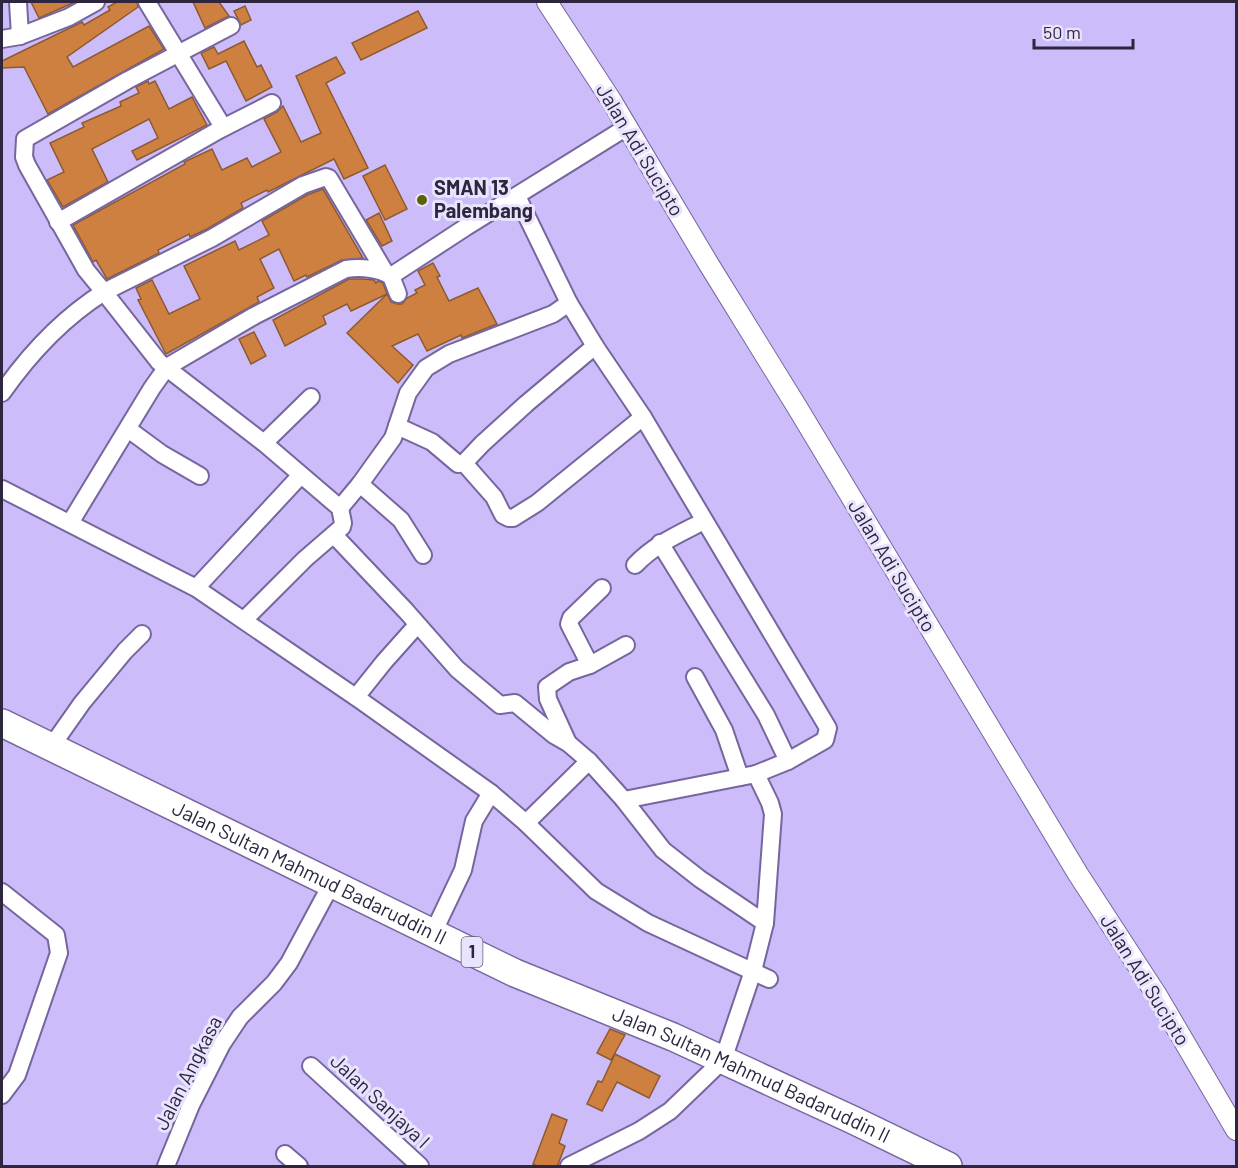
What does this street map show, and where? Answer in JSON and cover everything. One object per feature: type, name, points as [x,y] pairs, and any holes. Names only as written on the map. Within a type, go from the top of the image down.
[{"type":"highway","name":"Jalan Sultan Mahmud Badaruddin II","points":[[2,723],[515,973],[673,1037],[862,1124],[948,1167]]},
{"type":"street","points":[[18,2],[20,36]]},
{"type":"street","points":[[2,39],[20,36],[96,2]]},
{"type":"street","points":[[147,2],[223,128]]},
{"type":"street","name":"Jalan Adi Sucipto","points":[[547,2],[627,127],[1078,874],[1158,997],[1236,1130]]},
{"type":"street","points":[[231,26],[177,53],[160,65],[128,80],[25,139],[24,157],[86,270],[159,362],[264,444],[340,508],[343,523],[334,535],[305,559],[244,620]]},
{"type":"street","points":[[58,222],[223,128],[272,103]]},
{"type":"street","points":[[70,523],[167,367],[254,316],[346,269],[356,268],[388,274],[627,127]]},
{"type":"street","points":[[2,393],[49,335],[80,307],[104,292],[212,238],[303,185],[326,177],[329,178],[398,294]]},
{"type":"street","points":[[517,196],[569,303],[643,417],[828,728],[825,740],[788,761],[748,776],[624,800]]},
{"type":"street","points":[[340,508],[393,438],[408,393],[426,368],[449,354],[553,314],[569,303]]},
{"type":"street","points":[[464,464],[482,444],[526,404],[595,346]]},
{"type":"street","points":[[264,444],[311,397]]},
{"type":"street","points":[[397,426],[432,442],[458,464],[464,464],[494,497],[503,515],[513,518],[537,503],[643,417]]},
{"type":"street","points":[[128,429],[162,454],[200,476]]},
{"type":"street","points":[[196,588],[300,476]]},
{"type":"street","points":[[360,484],[401,520],[423,555]]},
{"type":"street","points":[[2,489],[196,588],[491,793],[526,823],[596,891],[648,923],[770,979]]},
{"type":"street","points":[[635,565],[660,543],[704,521]]},
{"type":"street","points":[[334,535],[457,669],[495,703],[500,705],[515,703],[554,735],[568,743],[589,761],[624,800],[663,850],[700,879],[765,923]]},
{"type":"street","points":[[660,543],[766,715],[788,761]]},
{"type":"street","points":[[590,665],[569,624],[571,618],[602,588]]},
{"type":"street","points":[[356,697],[417,625]]},
{"type":"street","points":[[51,747],[82,703],[142,634]]},
{"type":"street","points":[[568,743],[548,699],[547,687],[569,672],[590,665],[626,645]]},
{"type":"street","points":[[569,1167],[639,1131],[670,1111],[723,1060],[753,971],[765,923],[772,814],[770,803],[748,776],[695,677]]},
{"type":"street","points":[[526,823],[589,761]]},
{"type":"street","points":[[432,933],[463,870],[474,821],[491,793]]},
{"type":"street","name":"Jalan Angkasa","points":[[166,1167],[191,1105],[222,1044],[240,1017],[274,983],[289,963],[332,883]]},
{"type":"street","points":[[2,892],[56,935],[59,953],[17,1075],[2,1095]]},
{"type":"street","name":"Jalan Sanjaya I","points":[[311,1066],[420,1167]]},
{"type":"street","points":[[285,1154],[299,1167]]},
{"type":"building","points":[[31,2],[75,2],[39,18]]},
{"type":"building","points":[[117,2],[137,2],[138,7],[67,57],[73,67],[149,26],[164,49],[48,114],[24,67],[2,68],[2,61],[82,22],[84,25],[110,10],[108,7]]},
{"type":"building","points":[[193,2],[219,2],[229,16],[205,28]]},
{"type":"building","points":[[245,6],[251,20],[241,25],[234,11]]},
{"type":"building","points":[[418,11],[427,28],[361,60],[352,43]]},
{"type":"building","points":[[244,41],[257,67],[261,65],[272,87],[246,101],[226,61],[209,69],[201,53],[214,47],[218,54]]},
{"type":"building","points":[[336,57],[345,73],[326,83],[368,168],[344,179],[334,159],[241,203],[243,208],[207,229],[190,237],[189,234],[158,250],[159,253],[107,279],[96,260],[93,262],[73,225],[185,164],[184,162],[212,149],[222,170],[247,158],[252,167],[281,152],[264,119],[283,106],[301,142],[321,133],[296,76]]},
{"type":"building","points":[[148,81],[149,84],[155,81],[169,109],[192,97],[207,125],[137,160],[132,151],[158,138],[149,119],[92,149],[108,182],[63,207],[47,180],[64,172],[50,143],[84,127],[82,123],[121,106],[120,102],[139,93],[136,87]]},
{"type":"building","points":[[385,165],[407,209],[385,220],[363,176]]},
{"type":"building","points":[[323,189],[363,258],[342,260],[294,281],[279,249],[260,259],[274,288],[257,297],[259,302],[166,354],[138,300],[141,299],[136,288],[152,280],[169,314],[200,299],[184,266],[235,241],[239,250],[269,235],[262,221],[307,195]]},
{"type":"building","points":[[379,213],[392,241],[382,246],[366,220]]},
{"type":"building","points":[[433,263],[449,301],[478,288],[497,324],[462,338],[461,335],[427,351],[418,334],[392,346],[413,365],[398,383],[347,333],[387,294],[391,302],[402,304],[407,298],[417,293],[415,290],[425,285],[418,271]]},
{"type":"building","points":[[349,279],[374,280],[376,283],[378,281],[383,283],[387,294],[351,311],[347,304],[323,316],[326,324],[285,346],[273,320]]},
{"type":"building","points":[[254,332],[266,356],[251,364],[239,339]]},
{"type":"building","points":[[610,1029],[625,1035],[611,1060],[597,1053]]},
{"type":"building","points":[[615,1054],[660,1076],[649,1098],[617,1082],[602,1111],[587,1104],[598,1081],[602,1082]]},
{"type":"building","points":[[552,1114],[567,1120],[559,1143],[565,1146],[557,1167],[540,1167],[533,1164]]},
{"type":"place","name":"SMAN 13 Palembang","points":[[422,200]]}]
